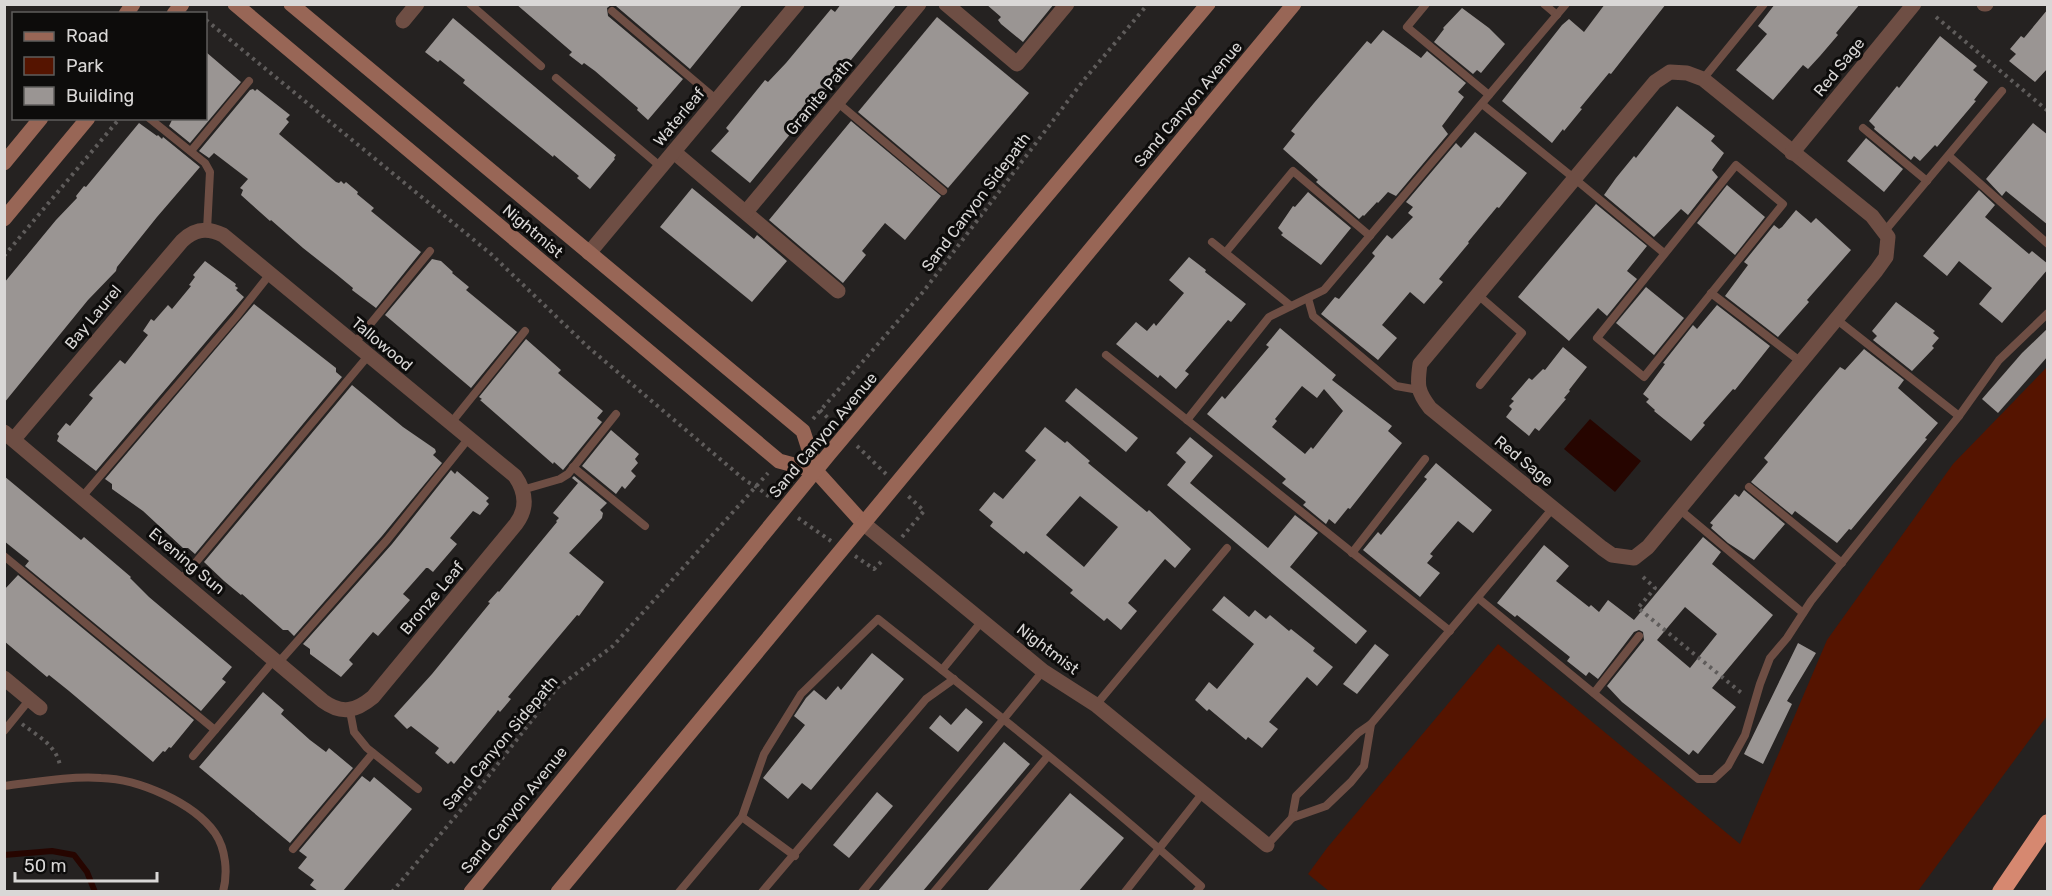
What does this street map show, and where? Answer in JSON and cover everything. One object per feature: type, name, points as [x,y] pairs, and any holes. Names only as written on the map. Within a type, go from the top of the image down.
[{"type":"highway","points":[[2001,891],[2048,823]]},
{"type":"main road","name":"Nightmist","points":[[235,4],[779,461],[816,471]]},
{"type":"main road","name":"Nightmist","points":[[291,4],[803,431],[816,471],[863,523]]},
{"type":"main road","name":"Sand Canyon Avenue","points":[[471,891],[784,509],[1208,4]]},
{"type":"main road","name":"Sand Canyon Avenue","points":[[558,891],[1294,4]]},
{"type":"main road","points":[[4,163],[38,120]]},
{"type":"main road","points":[[4,219],[86,120]]},
{"type":"street","points":[[403,21],[417,4]]},
{"type":"street","name":"Waterleaf","points":[[589,253],[797,4]]},
{"type":"street","name":"Granite Path","points":[[746,212],[919,4]]},
{"type":"street","points":[[946,4],[1017,64],[1067,4]]},
{"type":"street","name":"Red Sage","points":[[1792,153],[1914,4]]},
{"type":"street","points":[[1419,390],[1420,364],[1655,82],[1670,72],[1687,73],[1703,79],[1872,216],[1884,232]]},
{"type":"street","points":[[674,152],[837,291]]},
{"type":"street","name":"Tallowood","points":[[207,230],[223,235],[515,476],[523,493]]},
{"type":"street","name":"Bay Laurel","points":[[9,436],[182,241],[194,232],[207,230]]},
{"type":"street","name":"Red Sage","points":[[1419,390],[1430,408],[1612,555],[1634,558],[1648,547],[1886,258],[1888,237],[1884,232]]},
{"type":"street","name":"Evening Sun","points":[[9,436],[328,705],[339,710],[350,711]]},
{"type":"street","name":"Bronze Leaf","points":[[350,711],[373,697],[516,525],[523,513],[523,493]]},
{"type":"street","name":"Nightmist","points":[[863,523],[1043,671],[1096,705],[1267,845]]},
{"type":"street","points":[[4,678],[35,704]]},
{"type":"lane","points":[[470,4],[542,66]]},
{"type":"lane","points":[[1426,4],[1407,27],[1489,95]]},
{"type":"lane","points":[[1544,4],[1557,15]]},
{"type":"lane","points":[[1187,420],[1269,317],[1324,290],[1566,4]]},
{"type":"lane","points":[[1703,79],[1764,4]]},
{"type":"lane","points":[[612,11],[717,100]]},
{"type":"lane","points":[[556,78],[661,167]]},
{"type":"lane","points":[[190,152],[249,81]]},
{"type":"lane","points":[[1884,232],[2002,91]]},
{"type":"lane","points":[[837,103],[943,191]]},
{"type":"lane","points":[[1482,104],[1664,253]]},
{"type":"lane","points":[[151,120],[205,163],[210,172],[207,230]]},
{"type":"lane","points":[[1863,128],[1928,181]]},
{"type":"lane","points":[[1949,156],[2048,244]]},
{"type":"lane","points":[[1736,165],[1783,204],[1711,293],[1644,377],[1597,338],[1736,165]]},
{"type":"lane","points":[[1226,252],[1293,171],[1370,236]]},
{"type":"lane","points":[[1212,242],[1291,306]]},
{"type":"lane","points":[[354,344],[430,252]]},
{"type":"lane","points":[[82,497],[270,274]]},
{"type":"lane","points":[[1711,293],[1801,362]]},
{"type":"lane","points":[[1478,295],[1522,333],[1480,385]]},
{"type":"lane","points":[[1308,298],[1313,316],[1396,386],[1419,390]]},
{"type":"lane","points":[[1478,598],[1698,779],[1714,780],[1728,766],[1745,735],[1770,658],[1959,416],[1999,360],[2048,313]]},
{"type":"lane","points":[[1836,319],[1959,416]]},
{"type":"lane","points":[[451,423],[525,331]]},
{"type":"lane","points":[[1106,355],[1450,631]]},
{"type":"lane","points":[[181,580],[368,356]]},
{"type":"lane","points":[[523,493],[560,479],[573,467],[616,414]]},
{"type":"lane","points":[[193,756],[387,540],[469,438]]},
{"type":"lane","points":[[1352,553],[1425,459]]},
{"type":"lane","points":[[573,467],[645,526]]},
{"type":"lane","points":[[1749,487],[1842,563]]},
{"type":"lane","points":[[1292,818],[1296,796],[1358,733],[1371,724],[1553,508]]},
{"type":"lane","points":[[1679,509],[1803,614]]},
{"type":"lane","points":[[1096,705],[1227,548]]},
{"type":"lane","points":[[4,556],[215,730]]},
{"type":"lane","points":[[679,891],[742,817],[764,754],[801,694],[878,619],[1005,719],[1159,848],[1201,886],[1196,891]]},
{"type":"lane","points":[[942,670],[982,621]]},
{"type":"lane","points":[[1594,693],[1639,636]]},
{"type":"lane","points":[[862,891],[1043,671]]},
{"type":"lane","points":[[762,891],[795,856],[926,699],[954,679]]},
{"type":"lane","points":[[4,731],[15,718],[35,704]]},
{"type":"lane","points":[[350,711],[354,732],[373,753],[418,789]]},
{"type":"lane","points":[[1267,845],[1292,818],[1326,806],[1352,782],[1364,766],[1371,724]]},
{"type":"lane","points":[[293,849],[373,753]]},
{"type":"lane","points":[[934,891],[1048,756]]},
{"type":"lane","points":[[4,786],[61,779],[104,778],[155,790],[202,819],[216,834],[226,869],[223,891]]},
{"type":"lane","points":[[1125,891],[1202,794]]},
{"type":"lane","points":[[742,817],[795,856]]},
{"type":"path","name":"Sand Canyon Sidepath","points":[[820,410],[923,292],[1083,81],[1148,4]]},
{"type":"path","points":[[1936,17],[2048,111]]},
{"type":"path","points":[[207,21],[491,254],[588,347],[746,481],[874,569]]},
{"type":"path","points":[[4,256],[118,120]]},
{"type":"path","name":"Sand Canyon Sidepath","points":[[392,891],[476,792],[557,688],[613,646],[756,487]]},
{"type":"path","points":[[1643,577],[1655,588],[1638,608],[1754,703]]},
{"type":"path","points":[[15,718],[54,749],[58,755],[61,779]]},
{"type":"green space","points":[[2047,367],[2047,716],[1918,891],[1330,892],[1308,874],[1327,848],[1498,644],[1740,844],[1827,640],[1953,464]]},
{"type":"shaded area","points":[[1590,419],[1641,461],[1615,492],[1564,449]]},
{"type":"building","points":[[516,4],[743,4],[690,69],[616,6],[611,5],[607,8],[608,16],[683,79],[648,120],[637,110],[638,108],[595,71],[569,55],[572,52]]},
{"type":"building","points":[[841,4],[897,4],[750,183],[711,151],[729,131],[726,128],[765,80],[768,82],[786,63],[831,9],[835,12]]},
{"type":"building","points":[[986,4],[1054,4],[1023,42],[1001,24],[998,20],[1001,17]]},
{"type":"building","points":[[1605,4],[1666,4],[1611,74],[1609,73],[1552,143],[1502,101],[1562,25],[1569,19],[1584,32]]},
{"type":"building","points":[[1775,4],[1860,4],[1820,56],[1808,69],[1803,65],[1773,100],[1736,70],[1767,34],[1758,26]]},
{"type":"building","points":[[1462,8],[1489,28],[1505,44],[1481,73],[1477,70],[1473,74],[1434,42],[1443,28]]},
{"type":"building","points":[[2048,9],[2048,68],[2035,82],[2009,61],[2016,54],[2010,49],[2021,36],[2024,38]]},
{"type":"building","points":[[937,17],[1029,93],[948,188],[858,112]]},
{"type":"building","points":[[453,18],[616,155],[590,189],[577,178],[579,176],[554,155],[553,157],[463,83],[465,80],[440,60],[438,62],[425,52]]},
{"type":"building","points":[[1383,30],[1421,58],[1427,51],[1466,83],[1458,92],[1464,97],[1442,126],[1448,134],[1396,196],[1388,192],[1359,219],[1316,182],[1318,180],[1283,149],[1295,134],[1291,131],[1314,103],[1367,41],[1371,44]]},
{"type":"building","points":[[1940,36],[1977,66],[1973,70],[1988,82],[1974,100],[1976,101],[1937,147],[1935,145],[1920,161],[1914,156],[1911,160],[1874,129],[1875,127],[1869,121],[1897,86],[1899,88]]},
{"type":"building","points":[[207,53],[241,82],[190,143],[169,126],[172,120],[207,120]]},
{"type":"building","points":[[253,89],[255,91],[257,89],[290,115],[286,119],[289,122],[279,134],[336,182],[341,181],[344,184],[346,182],[374,208],[371,211],[421,252],[376,308],[241,195],[243,190],[240,188],[248,179],[214,153],[209,158],[199,151]]},
{"type":"building","points":[[1677,106],[1715,136],[1711,141],[1724,153],[1712,170],[1718,177],[1688,215],[1681,209],[1654,237],[1604,195]]},
{"type":"building","points":[[851,121],[941,196],[905,240],[885,223],[862,251],[866,255],[843,283],[769,220]]},
{"type":"building","points":[[139,123],[162,139],[163,137],[200,167],[157,217],[116,271],[88,300],[4,403],[4,283]]},
{"type":"building","points":[[2033,123],[2048,135],[2048,225],[2006,191],[2002,196],[1986,179]]},
{"type":"building","points":[[1475,132],[1527,173],[1468,242],[1439,279],[1443,282],[1424,304],[1410,292],[1382,325],[1397,338],[1378,360],[1321,314],[1335,297],[1339,299],[1375,256],[1372,253],[1387,235],[1392,239],[1413,217],[1408,213],[1413,207],[1406,202],[1456,143],[1461,148]]},
{"type":"building","points":[[1866,138],[1903,169],[1884,192],[1847,161]]},
{"type":"building","points":[[1727,185],[1765,217],[1735,255],[1697,223]]},
{"type":"building","points":[[692,188],[754,239],[757,235],[787,261],[752,302],[660,227]]},
{"type":"building","points":[[1979,190],[1995,205],[1985,217],[2029,254],[2032,251],[2048,264],[2048,269],[2002,323],[1979,304],[1992,288],[1959,261],[1947,276],[1923,256]]},
{"type":"building","points":[[1308,192],[1351,228],[1321,265],[1281,235],[1283,233],[1278,228],[1293,206],[1295,207]]},
{"type":"building","points":[[1596,204],[1647,246],[1627,271],[1637,279],[1607,316],[1598,308],[1569,341],[1518,297]]},
{"type":"building","points":[[1796,210],[1811,223],[1816,218],[1851,250],[1778,337],[1725,296],[1748,265],[1744,262],[1774,225],[1779,229],[1782,227]]},
{"type":"building","points":[[1189,257],[1246,304],[1231,322],[1228,320],[1185,371],[1189,374],[1176,389],[1160,375],[1158,378],[1116,344],[1136,322],[1147,331],[1154,323],[1156,326],[1184,293],[1169,280]]},
{"type":"building","points":[[432,259],[441,261],[469,287],[466,290],[517,332],[471,388],[385,315]]},
{"type":"building","points":[[205,261],[236,284],[238,288],[236,290],[244,297],[96,471],[57,441],[59,436],[57,434],[66,423],[70,426],[93,398],[89,395],[120,360],[125,364],[148,335],[143,331],[151,319],[154,321],[168,305],[172,309],[191,286],[189,285],[195,277],[193,275]]},
{"type":"building","points":[[1646,287],[1684,318],[1654,355],[1616,323]]},
{"type":"building","points":[[1896,302],[1935,331],[1933,333],[1939,338],[1932,346],[1934,348],[1912,371],[1873,340],[1877,336],[1872,331]]},
{"type":"building","points":[[254,304],[336,368],[336,372],[342,377],[195,554],[188,548],[183,548],[143,511],[112,489],[112,484],[105,479]]},
{"type":"building","points":[[1717,305],[1770,346],[1735,390],[1733,389],[1703,423],[1705,425],[1691,441],[1654,411],[1646,402],[1649,399],[1643,394],[1665,364],[1663,363],[1693,325],[1697,329]]},
{"type":"building","points":[[1280,328],[1336,375],[1332,380],[1392,426],[1388,431],[1402,443],[1350,509],[1348,508],[1335,524],[1329,519],[1326,524],[1303,505],[1306,502],[1282,483],[1286,479],[1207,414],[1222,396],[1225,399],[1269,347],[1266,345]],"holes":[[[1302,386],[1317,398],[1324,389],[1343,411],[1313,449],[1311,447],[1305,454],[1272,427],[1277,421],[1275,419]]]},
{"type":"building","points":[[2048,328],[2048,356],[1998,413],[1982,399],[2022,353]]},
{"type":"building","points":[[526,339],[561,370],[558,373],[603,411],[597,418],[602,422],[563,470],[554,462],[553,464],[479,397]]},
{"type":"building","points":[[1563,347],[1587,367],[1569,390],[1564,398],[1566,399],[1539,431],[1535,428],[1529,436],[1506,417],[1512,409],[1509,406],[1514,401],[1511,399],[1529,378],[1532,380],[1543,369],[1545,370]]},
{"type":"building","points":[[1864,349],[1904,380],[1898,388],[1938,423],[1851,530],[1849,529],[1837,543],[1795,511],[1792,515],[1751,482],[1768,462],[1764,458],[1817,394],[1840,367],[1845,370]]},
{"type":"building","points":[[352,385],[403,427],[435,449],[436,452],[433,455],[442,463],[382,536],[294,636],[288,630],[283,630],[204,562]]},
{"type":"building","points":[[1076,388],[1138,438],[1126,452],[1065,401]]},
{"type":"building","points":[[1045,427],[1065,443],[1067,441],[1090,461],[1088,463],[1147,512],[1149,510],[1191,549],[1175,568],[1165,559],[1128,603],[1137,611],[1121,630],[1107,618],[1104,621],[1070,593],[1073,590],[1026,551],[1024,554],[990,526],[993,522],[979,510],[994,492],[1003,499],[1036,460],[1025,451]],"holes":[[[1080,496],[1118,527],[1084,567],[1046,535]]]},
{"type":"building","points":[[611,430],[639,454],[635,459],[638,463],[631,471],[636,476],[625,489],[622,486],[616,494],[582,466]]},
{"type":"building","points":[[1190,437],[1213,456],[1190,483],[1268,548],[1295,515],[1318,533],[1290,567],[1367,631],[1356,644],[1167,485],[1186,462],[1176,453]]},
{"type":"building","points":[[1436,463],[1492,510],[1473,533],[1458,521],[1430,554],[1433,556],[1427,563],[1440,573],[1420,597],[1363,550],[1378,532],[1381,535],[1427,479],[1424,477]]},
{"type":"building","points":[[451,470],[455,474],[457,471],[489,498],[486,501],[489,504],[480,515],[473,511],[450,538],[457,544],[433,572],[426,568],[403,594],[410,600],[378,636],[373,632],[349,660],[353,664],[341,677],[310,654],[310,649],[303,644],[392,544]]},
{"type":"building","points":[[4,476],[81,540],[84,537],[131,577],[149,597],[232,667],[222,679],[226,682],[201,711],[25,566],[29,561],[4,541]]},
{"type":"building","points":[[574,476],[607,503],[600,510],[603,513],[602,518],[569,553],[604,582],[579,616],[577,615],[508,697],[511,699],[500,712],[498,710],[454,764],[451,761],[448,764],[435,753],[439,748],[411,726],[407,729],[394,716],[432,674],[490,603],[488,602],[557,522],[559,518],[553,513],[578,483],[572,478]]},
{"type":"building","points":[[1744,490],[1785,524],[1754,560],[1728,543],[1711,528],[1713,525],[1710,523],[1735,494],[1739,497]]},
{"type":"building","points":[[1703,537],[1721,552],[1712,564],[1773,615],[1712,688],[1736,707],[1698,754],[1693,750],[1689,755],[1622,702],[1607,686],[1644,640],[1643,632],[1639,630],[1634,632],[1598,679],[1589,672],[1586,676],[1567,661],[1570,657],[1517,615],[1515,617],[1497,603],[1544,545],[1569,566],[1556,581],[1599,612],[1608,600],[1634,620]],"holes":[[[1685,607],[1717,634],[1690,668],[1657,640]]]},
{"type":"building","points":[[18,575],[194,720],[171,748],[163,751],[153,762],[69,691],[49,675],[47,677],[4,641],[4,590]]},
{"type":"building","points":[[1224,596],[1249,617],[1255,610],[1266,619],[1270,615],[1315,648],[1313,651],[1333,667],[1317,686],[1307,677],[1269,722],[1278,729],[1262,748],[1248,737],[1246,740],[1195,700],[1209,682],[1217,689],[1254,644],[1212,610]]},
{"type":"building","points":[[1798,643],[1816,653],[1787,701],[1792,704],[1763,764],[1744,754]]},
{"type":"building","points":[[1375,644],[1389,655],[1357,694],[1343,684]]},
{"type":"building","points":[[872,653],[904,679],[811,790],[802,783],[788,799],[763,778],[805,725],[794,716],[814,690],[826,700],[838,686],[841,690]]},
{"type":"building","points":[[263,692],[284,710],[281,714],[310,740],[326,752],[329,748],[353,768],[290,843],[199,767]]},
{"type":"building","points":[[966,708],[983,722],[958,752],[929,728],[940,715],[951,725]]},
{"type":"building","points":[[1004,742],[1030,764],[923,891],[878,891]]},
{"type":"building","points":[[362,776],[370,782],[374,777],[412,809],[343,891],[318,891],[310,885],[314,880],[298,868],[307,857],[299,851]]},
{"type":"building","points":[[877,792],[893,806],[849,858],[833,845]]},
{"type":"building","points":[[1070,793],[1124,838],[1079,891],[987,891]]},
{"type":"waterway","points":[[4,855],[52,851],[74,855],[87,872],[95,892]]}]
